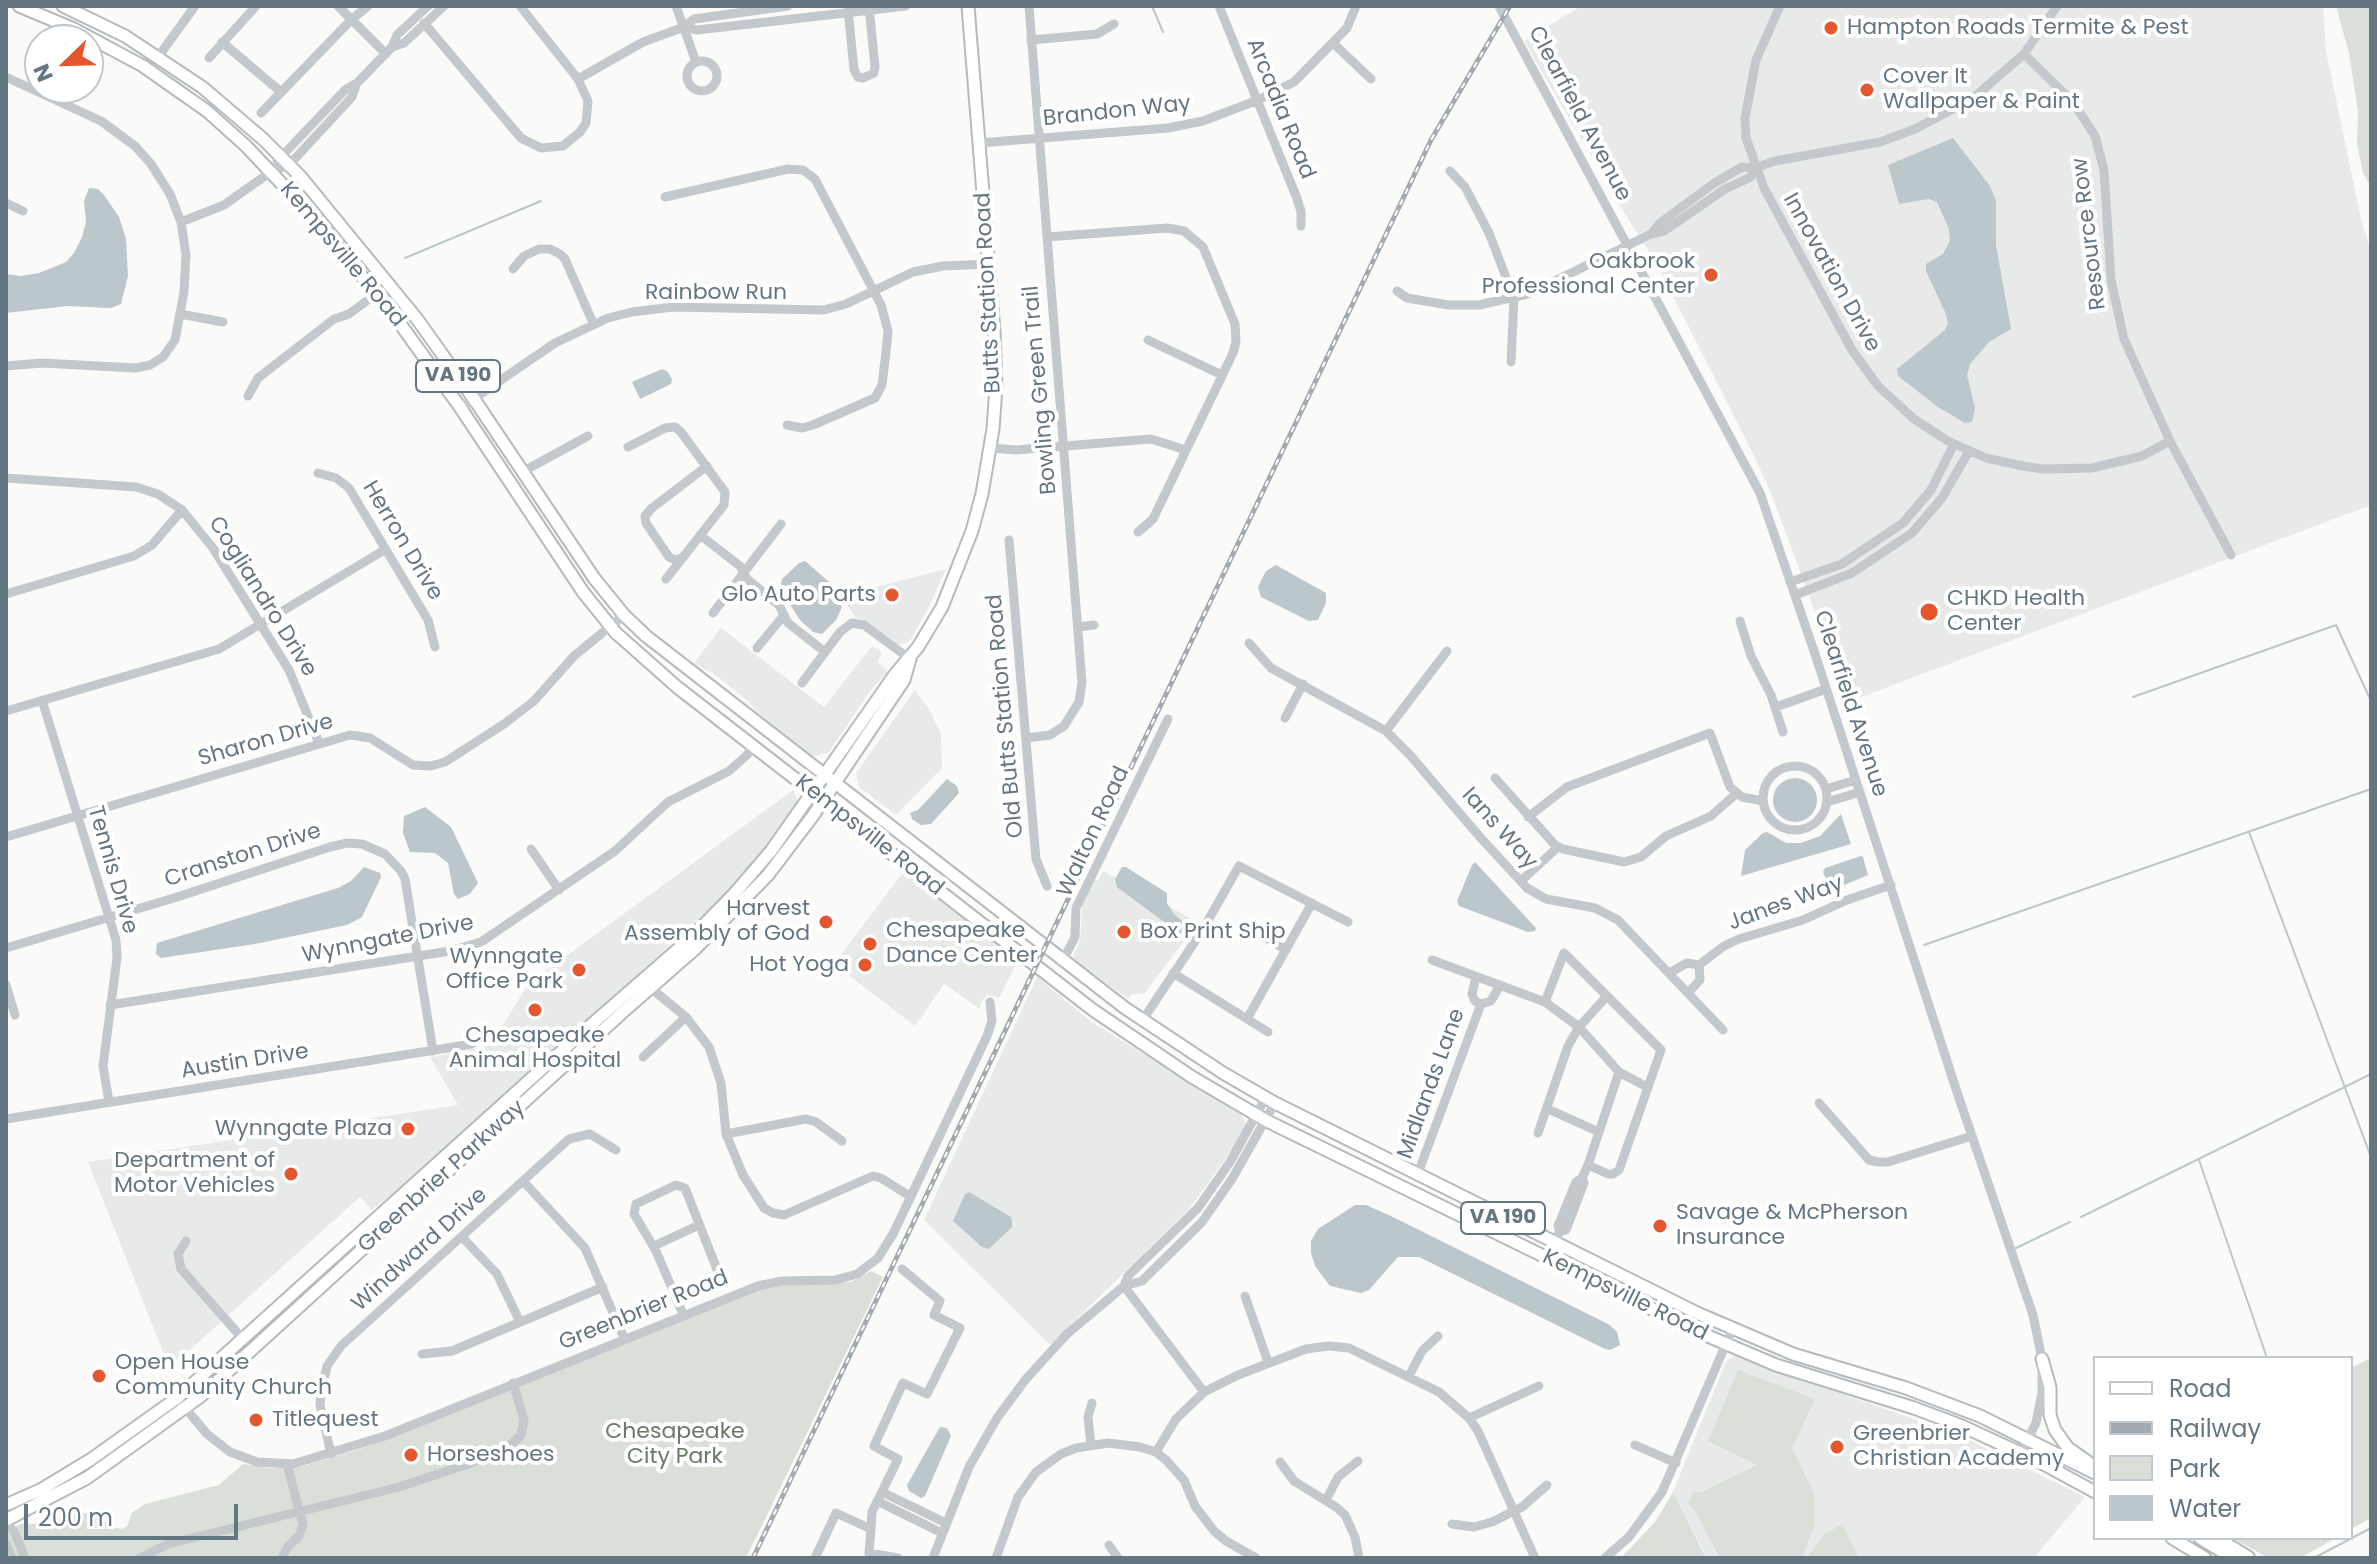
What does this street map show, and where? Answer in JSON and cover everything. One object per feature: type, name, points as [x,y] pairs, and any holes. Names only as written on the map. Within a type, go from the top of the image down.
[{"type":"highway","points":[[2211,1550],[2247,1558]]},
{"type":"main road","name":"Kempsville Road","points":[[19,6],[97,40],[164,80],[221,123],[272,171],[376,294],[460,408],[583,592],[610,627],[656,670],[1093,1010],[1181,1070],[1262,1118],[1726,1345],[1800,1374],[1939,1417],[2021,1453],[2093,1491]]},
{"type":"main road","name":"Kempsville Road","points":[[63,6],[125,36],[158,57],[223,103],[284,160],[377,268],[474,399],[594,578],[624,615],[656,645],[1142,1021],[1271,1100],[1417,1176],[1732,1330],[1793,1354],[1943,1401],[2093,1469]]},
{"type":"main road","name":"Butts Station Road","points":[[824,776],[896,673],[910,659],[942,607],[976,517],[990,448],[996,367],[968,6]]},
{"type":"main road","name":"Butts Station Road","points":[[835,785],[904,680],[910,659]]},
{"type":"main road","name":"Greenbrier Parkway","points":[[6,1522],[87,1478],[181,1403],[517,1110],[734,894],[771,851],[824,776]]},
{"type":"main road","name":"Greenbrier Parkway","points":[[6,1505],[72,1471],[181,1403],[242,1338],[646,984],[696,948],[768,875],[835,785]]},
{"type":"main road","points":[[2042,1359],[2050,1387],[2050,1415],[2055,1429],[2068,1448],[2093,1468]]},
{"type":"main road","points":[[2178,1540],[2233,1558]]},
{"type":"street","points":[[158,57],[195,6]]},
{"type":"street","points":[[209,58],[256,6]]},
{"type":"street","points":[[338,6],[389,50]]},
{"type":"street","points":[[261,113],[368,6]]},
{"type":"street","points":[[181,222],[224,205],[272,171],[352,97],[357,83],[389,50],[397,35],[428,6]]},
{"type":"street","points":[[389,50],[404,43],[444,6]]},
{"type":"street","points":[[424,23],[514,130],[530,144],[541,148],[563,146],[586,123],[588,101],[578,79],[520,6]]},
{"type":"street","points":[[676,6],[696,62]]},
{"type":"street","points":[[578,79],[643,42],[684,27],[694,19],[788,6]]},
{"type":"street","points":[[684,27],[697,30],[820,10],[906,6]]},
{"type":"street","name":"Bowling Green Trail","points":[[1027,738],[1056,733],[1070,720],[1079,702],[1082,683],[1029,6]]},
{"type":"street","name":"Arcadia Road","points":[[1219,6],[1296,196],[1301,211],[1301,226]]},
{"type":"street","name":"Brandon Way","points":[[979,143],[1180,126],[1203,121],[1294,82],[1350,24],[1356,6]]},
{"type":"street","name":"Clearfield Avenue","points":[[1499,6],[1760,493],[2030,1304],[2042,1359],[2040,1408],[2021,1453]]},
{"type":"street","name":"Innovation Drive","points":[[1780,6],[1756,60],[1749,86],[1746,138],[1755,168],[1815,285],[1865,370],[1895,404],[1954,444],[2023,466],[2068,469],[2117,463],[2142,456],[2170,441]]},
{"type":"street","points":[[1397,291],[1407,298],[1449,305],[1479,305],[1514,298],[1552,284],[1651,234],[1664,231],[1725,189],[1751,177],[1755,168],[1775,161],[1880,142],[1915,129],[1978,94],[2024,54],[2057,6]]},
{"type":"street","points":[[766,7],[767,20]]},
{"type":"street","points":[[848,9],[854,70],[858,77],[863,78],[874,73],[875,67],[869,8]]},
{"type":"street","points":[[1031,40],[1097,34],[1114,24]]},
{"type":"street","points":[[222,42],[281,92]]},
{"type":"street","points":[[1333,43],[1371,79]]},
{"type":"street","name":"Resource Row","points":[[2024,54],[2059,86],[2095,136],[2104,170],[2108,257],[2118,317],[2135,366],[2170,441],[2231,555]]},
{"type":"street","points":[[6,77],[101,121],[135,146],[170,194],[181,222],[186,255],[180,314],[172,346],[163,357],[150,365],[135,368],[56,364],[6,366]]},
{"type":"street","points":[[665,197],[788,169],[803,170],[815,179],[874,291],[885,315],[888,331],[879,393],[867,402],[813,425],[802,428],[787,425]]},
{"type":"street","points":[[1450,171],[1465,187],[1489,233],[1514,298],[1511,362]]},
{"type":"street","points":[[6,203],[23,211]]},
{"type":"street","points":[[1047,237],[1167,228],[1184,231],[1194,236],[1206,253],[1236,329],[1236,342],[1222,375],[1153,519],[1138,532]]},
{"type":"street","points":[[513,269],[524,256],[539,249],[550,249],[560,254],[593,323]]},
{"type":"street","name":"Rainbow Run","points":[[460,408],[555,343],[593,323],[632,312],[673,307],[824,310],[846,304],[902,276],[926,269],[989,264]]},
{"type":"street","points":[[248,396],[258,378],[334,319],[349,314],[376,294]]},
{"type":"street","points":[[180,314],[223,322]]},
{"type":"street","points":[[1148,340],[1222,375]]},
{"type":"street","points":[[628,447],[665,428],[675,427],[724,489],[726,499],[666,579]]},
{"type":"street","points":[[522,472],[588,436]]},
{"type":"street","points":[[990,448],[1016,450],[1151,439],[1186,450]]},
{"type":"street","points":[[1790,582],[1842,564],[1903,523],[1931,490],[1954,444]]},
{"type":"street","points":[[1795,595],[1852,573],[1912,533],[1942,498],[1969,451]]},
{"type":"street","points":[[682,558],[675,560],[669,557],[646,523],[645,516],[707,466]]},
{"type":"street","name":"Herron Drive","points":[[318,473],[336,478],[349,488],[428,620],[435,647]]},
{"type":"street","name":"Cogliandro Drive","points":[[6,478],[136,487],[158,494],[182,510],[213,548],[261,624],[298,688],[319,743]]},
{"type":"street","points":[[6,594],[134,556],[152,545],[182,510]]},
{"type":"street","points":[[713,613],[781,524]]},
{"type":"street","points":[[700,535],[740,566],[750,582],[779,605],[788,623],[825,652]]},
{"type":"street","name":"Old Butts Station Road","points":[[1009,540],[1036,859],[1047,886]]},
{"type":"street","points":[[6,711],[201,656],[225,646],[386,549]]},
{"type":"street","name":"Sharon Drive","points":[[6,837],[319,743],[359,735],[378,742],[413,765],[431,766],[445,762],[534,701],[574,656],[624,615]]},
{"type":"street","points":[[757,648],[784,615]]},
{"type":"street","points":[[1740,621],[1751,656],[1776,707],[1783,732]]},
{"type":"street","points":[[802,683],[846,626],[857,623],[910,659]]},
{"type":"street","points":[[1078,627],[1094,625]]},
{"type":"street","name":"Ians Way","points":[[1249,643],[1266,664],[1386,731],[1521,881],[1546,899],[1595,908],[1618,920],[1723,1030]]},
{"type":"street","points":[[1386,731],[1447,651]]},
{"type":"street","points":[[1285,718],[1303,684]]},
{"type":"street","points":[[1776,707],[1826,689]]},
{"type":"street","name":"Tennis Drive","points":[[42,700],[117,947],[103,1066],[109,1102]]},
{"type":"street","name":"Walton Road","points":[[1062,962],[1075,937],[1076,908],[1168,719]]},
{"type":"street","points":[[1528,817],[1567,787],[1710,733],[1726,779],[1742,797],[1763,801]]},
{"type":"street","name":"Wynngate Drive","points":[[110,1005],[418,956],[481,942],[615,851],[668,802],[729,771],[753,746]]},
{"type":"street","points":[[1790,766],[1811,770],[1820,777],[1826,789],[1827,802],[1822,817],[1815,825],[1794,831],[1774,824],[1767,816],[1763,801],[1766,785],[1772,776],[1790,766]]},
{"type":"street","points":[[1495,778],[1558,847],[1624,862],[1633,861],[1666,836],[1711,816],[1737,793]]},
{"type":"street","points":[[1826,789],[1856,780]]},
{"type":"street","points":[[1827,802],[1860,792]]},
{"type":"street","name":"Cranston Drive","points":[[6,948],[330,847],[362,844],[385,854],[401,871],[408,890],[433,1051]]},
{"type":"street","points":[[1521,881],[1558,847]]},
{"type":"street","points":[[531,849],[559,890]]},
{"type":"street","points":[[1142,1021],[1202,931],[1239,866],[1348,922]]},
{"type":"street","name":"Janes Way","points":[[1669,973],[1687,963],[1699,965],[1739,939],[1803,920],[1891,885]]},
{"type":"street","points":[[1247,1019],[1312,903]]},
{"type":"street","points":[[1256,932],[1286,950]]},
{"type":"street","points":[[1545,1002],[1564,953],[1661,1050],[1619,1170],[1608,1174],[1588,1165]]},
{"type":"street","points":[[1432,960],[1545,1002],[1579,1027],[1619,1072],[1647,1087]]},
{"type":"street","points":[[1688,993],[1700,980],[1699,965]]},
{"type":"street","points":[[1173,973],[1268,1032]]},
{"type":"street","name":"Midlands Lane","points":[[1476,977],[1472,994],[1475,1001],[1481,1004],[1491,1001],[1500,985]]},
{"type":"street","points":[[646,984],[700,1032],[717,1065],[726,1134],[755,1196],[773,1213],[784,1215],[801,1209],[873,1176],[911,1197]]},
{"type":"street","points":[[6,985],[15,1015]]},
{"type":"street","points":[[1538,1133],[1568,1046],[1579,1027],[1606,997]]},
{"type":"street","name":"Greenbrier Road","points":[[181,1403],[207,1434],[230,1452],[257,1462],[287,1464],[331,1454],[385,1436],[758,1286],[782,1281],[835,1280],[857,1274],[871,1266],[884,1250],[911,1197],[987,1036],[992,1021],[990,1002]]},
{"type":"street","name":"Midlands Lane","points":[[1417,1176],[1481,1004]]},
{"type":"street","points":[[643,1057],[686,1017]]},
{"type":"street","name":"Austin Drive","points":[[6,1119],[433,1051],[472,1044],[485,1034]]},
{"type":"street","points":[[1554,1243],[1560,1231],[1566,1230],[1584,1183],[1582,1178],[1619,1072]]},
{"type":"street","points":[[933,1558],[969,1467],[986,1435],[1026,1379],[1067,1334],[1124,1286],[1142,1281],[1202,1222],[1232,1179],[1271,1100]]},
{"type":"street","points":[[1819,1103],[1869,1160],[1878,1162],[1888,1162],[1972,1136]]},
{"type":"street","points":[[1548,1109],[1599,1132]]},
{"type":"street","points":[[726,1134],[806,1119],[816,1122],[842,1141]]},
{"type":"street","name":"Windward Drive","points":[[331,1454],[320,1405],[322,1383],[331,1359],[341,1346],[574,1136],[593,1135],[616,1150]]},
{"type":"street","points":[[523,1181],[585,1248],[624,1338]]},
{"type":"street","points":[[683,1314],[654,1246],[640,1227],[633,1209],[636,1204],[676,1185],[685,1188],[720,1277]]},
{"type":"street","points":[[654,1246],[699,1225]]},
{"type":"street","points":[[462,1237],[497,1274],[520,1322]]},
{"type":"street","points":[[186,1241],[178,1254],[181,1269],[242,1338]]},
{"type":"street","points":[[898,1558],[869,1553],[872,1512],[898,1459],[874,1446],[903,1383],[927,1394],[960,1328],[934,1315],[940,1301],[902,1269]]},
{"type":"street","points":[[1124,1286],[1204,1392]]},
{"type":"street","points":[[422,1354],[452,1351],[603,1287]]},
{"type":"street","points":[[1245,1296],[1268,1362]]},
{"type":"street","points":[[1605,1558],[1629,1537],[1650,1512],[1676,1463],[1732,1330]]},
{"type":"street","points":[[1409,1376],[1422,1351],[1438,1336]]},
{"type":"street","points":[[1156,1452],[1176,1419],[1204,1392],[1268,1362],[1306,1349],[1333,1346],[1361,1353],[1446,1397],[1469,1418],[1478,1431],[1535,1558]]},
{"type":"street","points":[[140,1558],[168,1544],[299,1513],[440,1474],[512,1444],[521,1435],[524,1420],[513,1383]]},
{"type":"street","points":[[1469,1418],[1539,1386]]},
{"type":"street","points":[[1091,1445],[1088,1417],[1092,1403]]},
{"type":"street","points":[[996,1558],[1026,1483],[1036,1472],[1061,1454],[1091,1445],[1124,1444],[1156,1452],[1184,1480],[1204,1519],[1238,1554],[1256,1558]]},
{"type":"street","points":[[1635,1445],[1676,1463]]},
{"type":"street","points":[[1326,1500],[1338,1477],[1358,1461]]},
{"type":"street","points":[[1280,1462],[1294,1481],[1345,1515],[1359,1558]]},
{"type":"street","points":[[282,1558],[302,1530],[287,1464]]},
{"type":"street","points":[[1452,1524],[1468,1527],[1483,1525],[1514,1511],[1547,1485]]},
{"type":"street","points":[[879,1497],[946,1523]]},
{"type":"street","points":[[879,1497],[942,1533]]},
{"type":"street","points":[[815,1558],[836,1513],[871,1529]]},
{"type":"street","points":[[6,1522],[14,1531],[25,1558]]},
{"type":"street","points":[[6,1544],[12,1558]]},
{"type":"street","points":[[1109,1545],[1118,1558]]},
{"type":"shaded area","points":[[1581,6],[2323,6],[2326,51],[2362,224],[2371,251],[2371,505],[1848,702],[1756,460],[1656,262],[1524,41]]},
{"type":"shaded area","points":[[946,569],[910,641],[899,645],[856,618],[841,596]]},
{"type":"shaded area","points":[[721,628],[824,707],[872,646],[882,652],[878,662],[888,672],[870,691],[829,752],[811,755],[717,676],[694,663]]},
{"type":"shaded area","points":[[915,690],[941,734],[942,768],[896,815],[860,788],[856,773]]},
{"type":"shaded area","points":[[793,790],[798,801],[795,807],[727,893],[430,1164],[372,1210],[360,1197],[173,1365],[167,1362],[88,1162],[458,1105],[430,1057],[485,1047],[493,1042],[528,984]]},
{"type":"shaded area","points":[[904,871],[1018,960],[999,998],[987,995],[980,1009],[944,984],[915,1026],[834,964]]},
{"type":"shaded area","points":[[1103,871],[1198,922],[1145,993],[1131,995],[1128,999],[1073,956],[1080,941],[1083,896],[1092,878],[1098,881]]},
{"type":"shaded area","points":[[1037,977],[1093,1023],[1241,1113],[1246,1124],[1236,1144],[1190,1208],[1050,1345],[924,1220]]},
{"type":"shaded area","name":"Greenbrier Christian Academy","points":[[1734,1356],[1957,1434],[2085,1497],[2034,1558],[1707,1558],[1673,1492],[1726,1361]]},
{"type":"green space","points":[[2336,6],[2371,6],[2371,187],[2363,173],[2357,144],[2358,112],[2349,53]]},
{"type":"green space","name":"Chesapeake City Park","points":[[871,1271],[883,1277],[746,1558],[6,1558],[6,1531],[21,1524],[35,1524],[104,1509],[108,1526],[122,1529],[127,1526],[132,1513],[145,1504],[219,1485],[243,1464],[270,1468],[300,1467],[363,1448],[761,1289],[791,1284],[851,1282]]},
{"type":"green space","points":[[2371,1358],[2371,1518],[2353,1528],[2353,1367]]},
{"type":"green space","points":[[1738,1370],[1815,1399],[1792,1448],[1813,1492],[1815,1506],[1814,1526],[1802,1558],[1720,1558],[1694,1509],[1688,1504],[1693,1492],[1702,1492],[1757,1465],[1708,1441]]},
{"type":"green space","points":[[1673,1492],[1706,1558],[1621,1558],[1655,1522]]},
{"type":"green space","points":[[1842,1524],[1859,1558],[1807,1558],[1824,1535]]},
{"type":"green space","points":[[2236,1540],[2332,1540],[2300,1558],[2269,1558]]},
{"type":"water","points":[[1953,138],[1990,186],[1996,201],[1996,245],[2011,329],[1989,342],[1970,364],[1967,375],[1975,408],[1972,422],[1965,423],[1938,407],[1898,376],[1897,369],[1945,330],[1948,323],[1926,271],[1926,264],[1943,254],[1950,241],[1949,229],[1937,202],[1929,199],[1899,204],[1888,165]]},
{"type":"water","points":[[89,188],[98,189],[104,195],[119,217],[126,239],[128,276],[121,304],[111,308],[68,306],[6,313],[6,274],[21,276],[39,273],[66,262],[74,253],[86,222],[84,201]]},
{"type":"water","points":[[662,369],[672,379],[671,384],[640,399],[632,382]]},
{"type":"water","points":[[805,561],[828,581],[842,607],[836,620],[822,634],[813,632],[800,620],[780,589],[782,579]]},
{"type":"water","points":[[1276,565],[1326,593],[1326,603],[1318,620],[1309,621],[1261,597],[1258,587],[1266,571]]},
{"type":"water","points":[[1795,778],[1810,785],[1817,800],[1810,815],[1795,822],[1780,815],[1773,800],[1780,785]]},
{"type":"water","points":[[947,779],[957,786],[959,793],[931,824],[921,825],[912,819],[910,813],[918,810]]},
{"type":"water","points":[[425,807],[451,827],[478,883],[470,894],[458,899],[454,894],[448,863],[435,853],[410,852],[403,833],[404,816]]},
{"type":"water","points":[[1841,814],[1851,844],[1741,876],[1745,850],[1763,833],[1767,832],[1786,843],[1801,843],[1820,836]]},
{"type":"water","points":[[1861,856],[1868,875],[1837,888],[1828,884],[1823,872],[1825,868]]},
{"type":"water","points":[[1475,862],[1536,928],[1535,931],[1528,932],[1459,906],[1457,901]]},
{"type":"water","points":[[364,867],[380,873],[381,877],[362,917],[347,925],[255,944],[161,958],[156,954],[157,943],[338,888],[351,881]]},
{"type":"water","points":[[1122,867],[1167,893],[1167,903],[1186,924],[1186,932],[1179,933],[1117,887],[1115,879]]},
{"type":"water","points":[[969,1192],[1011,1217],[1012,1227],[989,1249],[982,1247],[953,1221],[965,1194]]},
{"type":"water","points":[[1355,1205],[1366,1205],[1393,1217],[1610,1325],[1617,1332],[1620,1345],[1605,1349],[1419,1257],[1398,1257],[1369,1290],[1361,1293],[1330,1286],[1315,1266],[1311,1241],[1318,1229]]},
{"type":"water","points":[[940,1427],[947,1428],[951,1436],[925,1496],[921,1498],[909,1491],[907,1485]]},
{"type":"waterway","points":[[1152,6],[1163,32]]},
{"type":"waterway","points":[[405,258],[541,201]]},
{"type":"waterway","points":[[2133,697],[2336,625],[2371,701]]},
{"type":"waterway","points":[[1924,945],[2371,789]]},
{"type":"waterway","points":[[2249,832],[2371,1157]]},
{"type":"waterway","points":[[2081,1217],[2371,1074]]},
{"type":"waterway","points":[[2199,1160],[2266,1356]]},
{"type":"waterway","points":[[2016,1248],[2070,1222]]},
{"type":"waterway","points":[[2353,1537],[2371,1528]]},
{"type":"waterway","points":[[2314,1558],[2348,1540]]},
{"type":"railway","points":[[753,1558],[1431,140],[1510,6]]},
{"type":"place","name":"Hampton Roads Termite & Pest","points":[[1831,28]]},
{"type":"place","name":"Cover It Wallpaper & Paint","points":[[1867,90]]},
{"type":"place","name":"Oakbrook Professional Center","points":[[1711,275]]},
{"type":"place","name":"Glo Auto Parts","points":[[892,595]]},
{"type":"place","name":"CHKD Health Center","points":[[1929,612]]},
{"type":"place","name":"Harvest Assembly of God","points":[[826,922]]},
{"type":"place","name":"Box Print Ship","points":[[1124,932]]},
{"type":"place","name":"Chesapeake Dance Center","points":[[870,944]]},
{"type":"place","name":"Hot Yoga","points":[[865,965]]},
{"type":"place","name":"Wynngate Office Park","points":[[579,970]]},
{"type":"place","name":"Chesapeake Animal Hospital","points":[[535,1010]]},
{"type":"place","name":"Wynngate Plaza","points":[[408,1129]]},
{"type":"place","name":"Department of Motor Vehicles","points":[[291,1174]]},
{"type":"place","name":"Savage & McPherson Insurance","points":[[1660,1226]]},
{"type":"place","name":"Open House Community Church","points":[[99,1376]]},
{"type":"place","name":"Titlequest","points":[[256,1420]]},
{"type":"place","name":"Greenbrier Christian Academy","points":[[1837,1447]]},
{"type":"place","name":"Horseshoes","points":[[411,1455]]}]
